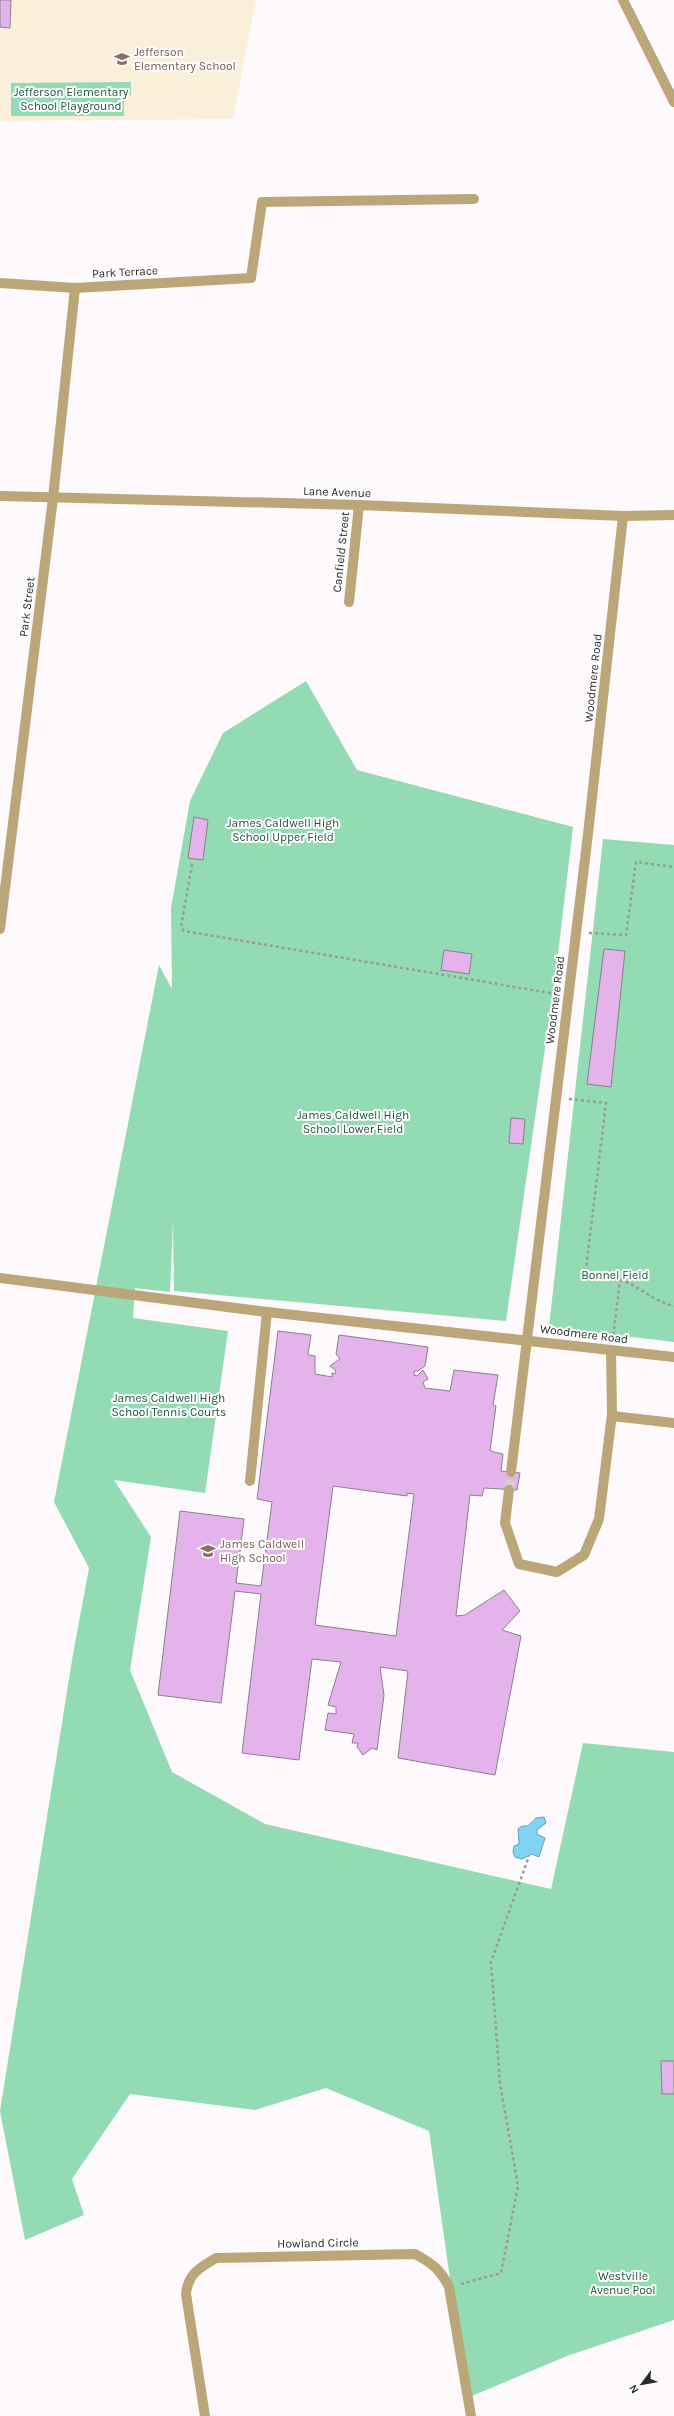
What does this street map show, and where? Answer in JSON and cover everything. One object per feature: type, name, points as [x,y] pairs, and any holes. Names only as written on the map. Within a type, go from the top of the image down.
[{"type":"street","points":[[623,0],[674,102]]},
{"type":"street","name":"Park Terrace","points":[[0,283],[75,288],[251,278],[262,202],[474,199]]},
{"type":"street","name":"Park Street","points":[[0,929],[53,498],[75,288]]},
{"type":"street","name":"Lane Avenue","points":[[0,496],[359,505],[623,516],[674,515]]},
{"type":"street","name":"Canfield Street","points":[[349,602],[359,505]]},
{"type":"street","name":"Woodmere Road","points":[[623,516],[588,834],[530,1314],[529,1341],[674,1357]]},
{"type":"street","points":[[0,1278],[267,1312],[529,1341],[511,1472]]},
{"type":"street","points":[[250,1481],[267,1312]]},
{"type":"street","points":[[509,1490],[504,1523],[519,1564],[556,1572],[584,1555],[599,1519],[612,1416],[611,1351]]},
{"type":"street","points":[[612,1416],[674,1423]]},
{"type":"street","name":"Howland Circle","points":[[205,2416],[186,2294],[187,2282],[194,2272],[216,2258],[415,2254],[431,2263],[441,2272],[449,2287],[471,2416]]},
{"type":"path","points":[[576,932],[626,935],[636,862],[674,867]]},
{"type":"path","points":[[192,864],[181,927],[184,931],[568,996]]},
{"type":"path","points":[[556,1098],[606,1103],[585,1277],[628,1282],[646,1295],[674,1306]]},
{"type":"path","points":[[611,1351],[620,1280]]},
{"type":"path","points":[[449,2287],[501,2273],[518,2186],[500,2082],[492,1962],[529,1856]]},
{"type":"shaded area","name":"Jefferson Elementary School","points":[[0,0],[256,0],[233,119],[0,121]]},
{"type":"green space","name":"Jefferson Elementary School Playground","points":[[131,82],[131,95],[124,95],[124,116],[11,116],[11,83]]},
{"type":"green space","points":[[306,681],[357,770],[573,827],[556,971],[506,1321],[174,1291],[173,1221],[170,1292],[135,1288],[133,1318],[228,1331],[205,1493],[114,1480],[151,1537],[130,1670],[172,1772],[265,1824],[551,1889],[583,1743],[674,1752],[674,2320],[567,2356],[467,2398],[429,2131],[326,2088],[255,2110],[130,2094],[72,2179],[84,2215],[25,2240],[0,2111],[73,1654],[89,1568],[54,1502],[159,965],[172,989],[171,908],[190,801],[223,733]]},
{"type":"green space","name":"Bonnel Field","points":[[603,839],[674,845],[674,1342],[549,1327]]},
{"type":"water","points":[[544,1817],[546,1823],[537,1830],[537,1834],[545,1838],[539,1857],[532,1854],[522,1859],[515,1857],[513,1852],[514,1846],[519,1844],[518,1829],[522,1826],[528,1826],[536,1818]]},
{"type":"building","points":[[0,0],[11,0],[10,28],[0,27]]},
{"type":"building","points":[[194,817],[208,820],[203,860],[188,858]]},
{"type":"building","points":[[604,949],[625,951],[611,1087],[587,1084]]},
{"type":"building","points":[[444,950],[472,954],[469,974],[441,970]]},
{"type":"building","points":[[511,1118],[525,1119],[523,1144],[509,1143]]},
{"type":"building","name":"James Caldwell High School","points":[[278,1331],[311,1335],[308,1355],[315,1356],[315,1374],[332,1377],[332,1373],[335,1374],[336,1371],[330,1366],[340,1359],[336,1354],[339,1335],[428,1347],[425,1366],[418,1371],[414,1371],[414,1375],[417,1376],[423,1370],[428,1379],[423,1382],[425,1388],[450,1391],[454,1370],[498,1375],[493,1405],[496,1406],[490,1451],[503,1454],[501,1471],[520,1473],[517,1490],[484,1488],[482,1496],[470,1495],[456,1616],[465,1615],[504,1590],[520,1611],[502,1630],[521,1636],[495,1775],[398,1758],[408,1671],[380,1667],[384,1695],[377,1750],[372,1748],[363,1755],[357,1747],[358,1743],[352,1743],[354,1734],[325,1730],[328,1713],[336,1714],[336,1707],[328,1705],[341,1662],[312,1659],[299,1760],[242,1753],[261,1594],[235,1591],[221,1703],[158,1695],[180,1511],[244,1519],[236,1583],[261,1586],[272,1502],[257,1499]],"holes":[[[333,1486],[407,1496],[407,1493],[414,1494],[396,1636],[315,1625]]]},
{"type":"building","points":[[661,2061],[674,2061],[674,2094],[662,2094]]},
{"type":"tunnel","points":[[509,1490],[511,1472]]},
{"type":"place","name":"Jefferson Elementary School","points":[[122,59]]},
{"type":"place","name":"James Caldwell High School","points":[[208,1551]]},
{"type":"park label","name":"James Caldwell High School Upper Field","points":[[283,830]]},
{"type":"park label","name":"James Caldwell High School Lower Field","points":[[353,1122]]},
{"type":"park label","name":"James Caldwell High School Tennis Courts","points":[[169,1405]]},
{"type":"park label","name":"Westville Avenue Pool","points":[[623,2283]]}]
